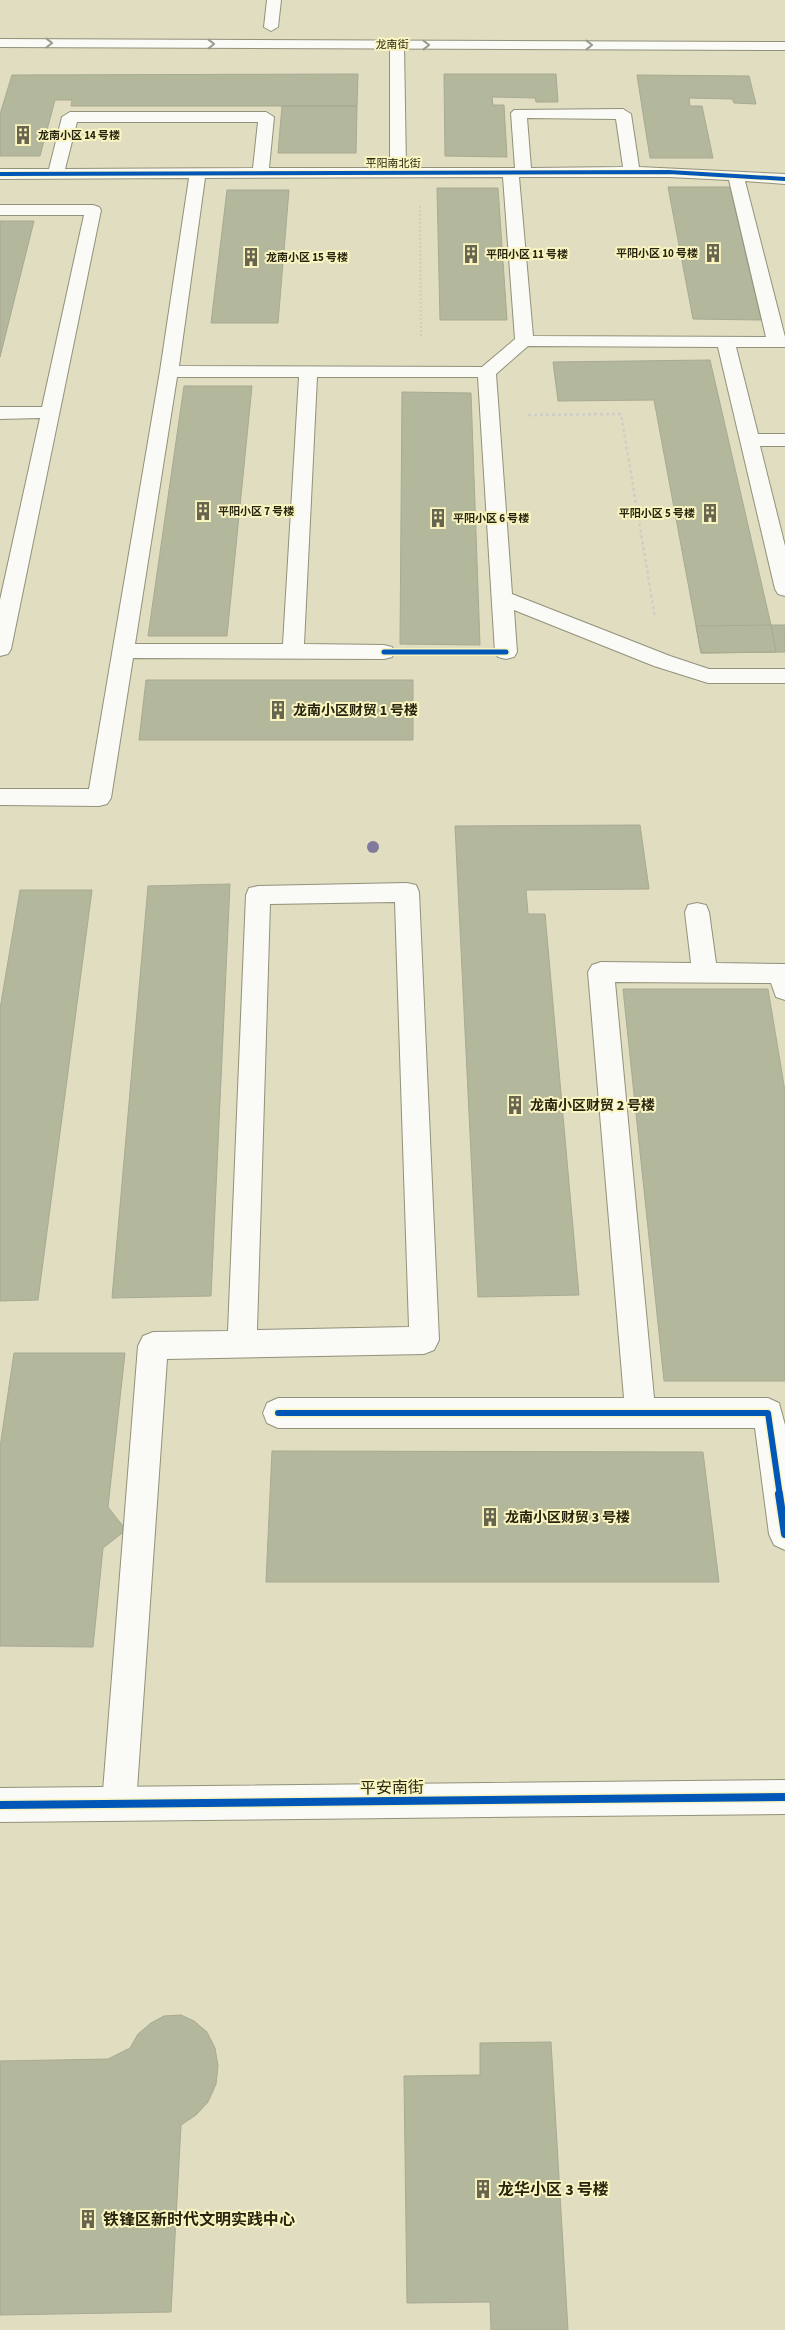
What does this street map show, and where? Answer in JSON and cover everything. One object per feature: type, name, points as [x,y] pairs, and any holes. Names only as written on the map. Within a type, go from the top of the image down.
[{"type":"street","points":[[271,27],[274,0]]},
{"type":"street","name":"龙南街","points":[[0,43],[785,46]]},
{"type":"street","points":[[397,44],[398,173]]},
{"type":"street","points":[[524,341],[517,173],[519,113],[623,114],[632,172]]},
{"type":"street","points":[[56,174],[70,117],[266,117],[261,173]]},
{"type":"street","name":"平阳南北街","points":[[0,174],[632,172],[785,179]]},
{"type":"street","points":[[0,797],[100,798],[169,371],[198,173]]},
{"type":"street","points":[[169,371],[487,372],[524,341],[781,341],[736,176]]},
{"type":"street","points":[[0,210],[93,210],[0,650]]},
{"type":"street","points":[[726,341],[785,589]]},
{"type":"street","points":[[293,651],[308,372]]},
{"type":"street","points":[[487,372],[506,652]]},
{"type":"street","points":[[0,413],[50,412]]},
{"type":"street","points":[[750,440],[785,440]]},
{"type":"street","points":[[503,598],[708,676],[785,676]]},
{"type":"street","points":[[125,651],[384,652]]},
{"type":"street","points":[[119,1804],[154,1346],[424,1340],[407,892],[258,895],[242,1344]]},
{"type":"street","points":[[697,912],[705,973]]},
{"type":"street","points":[[640,1413],[601,972],[782,973],[785,990]]},
{"type":"street","points":[[278,1414],[776,1413],[785,1534]]},
{"type":"street","name":"平安南街","points":[[0,1805],[785,1797]]},
{"type":"path","points":[[419,173],[422,372]]},
{"type":"path","points":[[490,415],[621,414],[662,660]]},
{"type":"building","name":"龙南小区 14 号楼","points":[[358,74],[357,106],[71,106],[72,100],[55,100],[40,156],[0,156],[0,114],[12,75]]},
{"type":"building","points":[[444,74],[556,74],[558,102],[536,102],[535,98],[492,97],[493,105],[504,105],[507,157],[445,156]]},
{"type":"building","points":[[637,75],[749,76],[756,104],[734,103],[732,99],[689,98],[690,106],[702,106],[713,158],[650,158]]},
{"type":"building","points":[[282,106],[357,106],[356,153],[278,153]]},
{"type":"building","name":"平阳小区 10 号楼","points":[[668,187],[730,187],[761,320],[693,319]]},
{"type":"building","name":"平阳小区 11 号楼","points":[[437,188],[498,188],[507,320],[440,320]]},
{"type":"building","name":"龙南小区 15 号楼","points":[[227,190],[289,190],[278,323],[211,323]]},
{"type":"building","points":[[0,221],[34,221],[0,357]]},
{"type":"building","name":"平阳小区 5 号楼","points":[[710,360],[776,652],[701,653],[654,400],[558,401],[553,362]]},
{"type":"building","name":"平阳小区 7 号楼","points":[[184,386],[252,386],[227,636],[148,636]]},
{"type":"building","name":"平阳小区 6 号楼","points":[[402,392],[471,393],[480,645],[400,644]]},
{"type":"building","points":[[785,625],[785,652],[701,653],[696,626]]},
{"type":"building","name":"龙南小区财贸 1 号楼","points":[[146,680],[413,680],[413,740],[139,740]]},
{"type":"building","name":"龙南小区财贸 2 号楼","points":[[640,825],[649,889],[526,890],[528,914],[545,914],[579,1295],[478,1297],[455,826]]},
{"type":"building","points":[[230,884],[211,1296],[112,1298],[148,886]]},
{"type":"building","points":[[20,890],[92,890],[38,1300],[0,1301],[0,1009]]},
{"type":"building","points":[[623,989],[768,989],[785,1091],[785,1381],[664,1381]]},
{"type":"building","points":[[14,1353],[125,1353],[108,1507],[126,1530],[103,1548],[93,1647],[0,1646],[0,1447]]},
{"type":"building","name":"龙南小区财贸 3 号楼","points":[[272,1451],[703,1452],[719,1582],[266,1582]]},
{"type":"building","name":"铁锋区新时代文明实践中心","points":[[181,2015],[194,2021],[207,2032],[215,2048],[218,2066],[216,2084],[208,2102],[196,2115],[181,2125],[171,2312],[0,2315],[0,2061],[108,2059],[130,2048],[138,2034],[151,2023],[164,2016]]},
{"type":"building","name":"龙华小区 3 号楼","points":[[551,2042],[568,2330],[491,2330],[490,2302],[407,2303],[404,2076],[480,2075],[480,2043]]},
{"type":"cycle path","points":[[0,174],[669,172],[785,179]]},
{"type":"cycle path","points":[[384,652],[506,652]]},
{"type":"cycle path","points":[[278,1413],[768,1413],[785,1534]]},
{"type":"cycle path","points":[[0,1805],[785,1797]]},
{"type":"place","name":"龙南小区 14 号楼","points":[[23,135]]},
{"type":"place","name":"平阳小区 10 号楼","points":[[713,253]]},
{"type":"place","name":"平阳小区 11 号楼","points":[[471,254]]},
{"type":"place","name":"龙南小区 15 号楼","points":[[251,257]]},
{"type":"place","name":"平阳小区 7 号楼","points":[[203,511]]},
{"type":"place","name":"平阳小区 5 号楼","points":[[710,513]]},
{"type":"place","name":"平阳小区 6 号楼","points":[[438,518]]},
{"type":"place","name":"龙南小区财贸 1 号楼","points":[[278,710]]},
{"type":"place","name":"龙南小区财贸 2 号楼","points":[[515,1105]]},
{"type":"place","name":"龙南小区财贸 3 号楼","points":[[490,1517]]},
{"type":"place","name":"龙华小区 3 号楼","points":[[483,2189]]},
{"type":"place","name":"铁锋区新时代文明实践中心","points":[[88,2219]]}]
